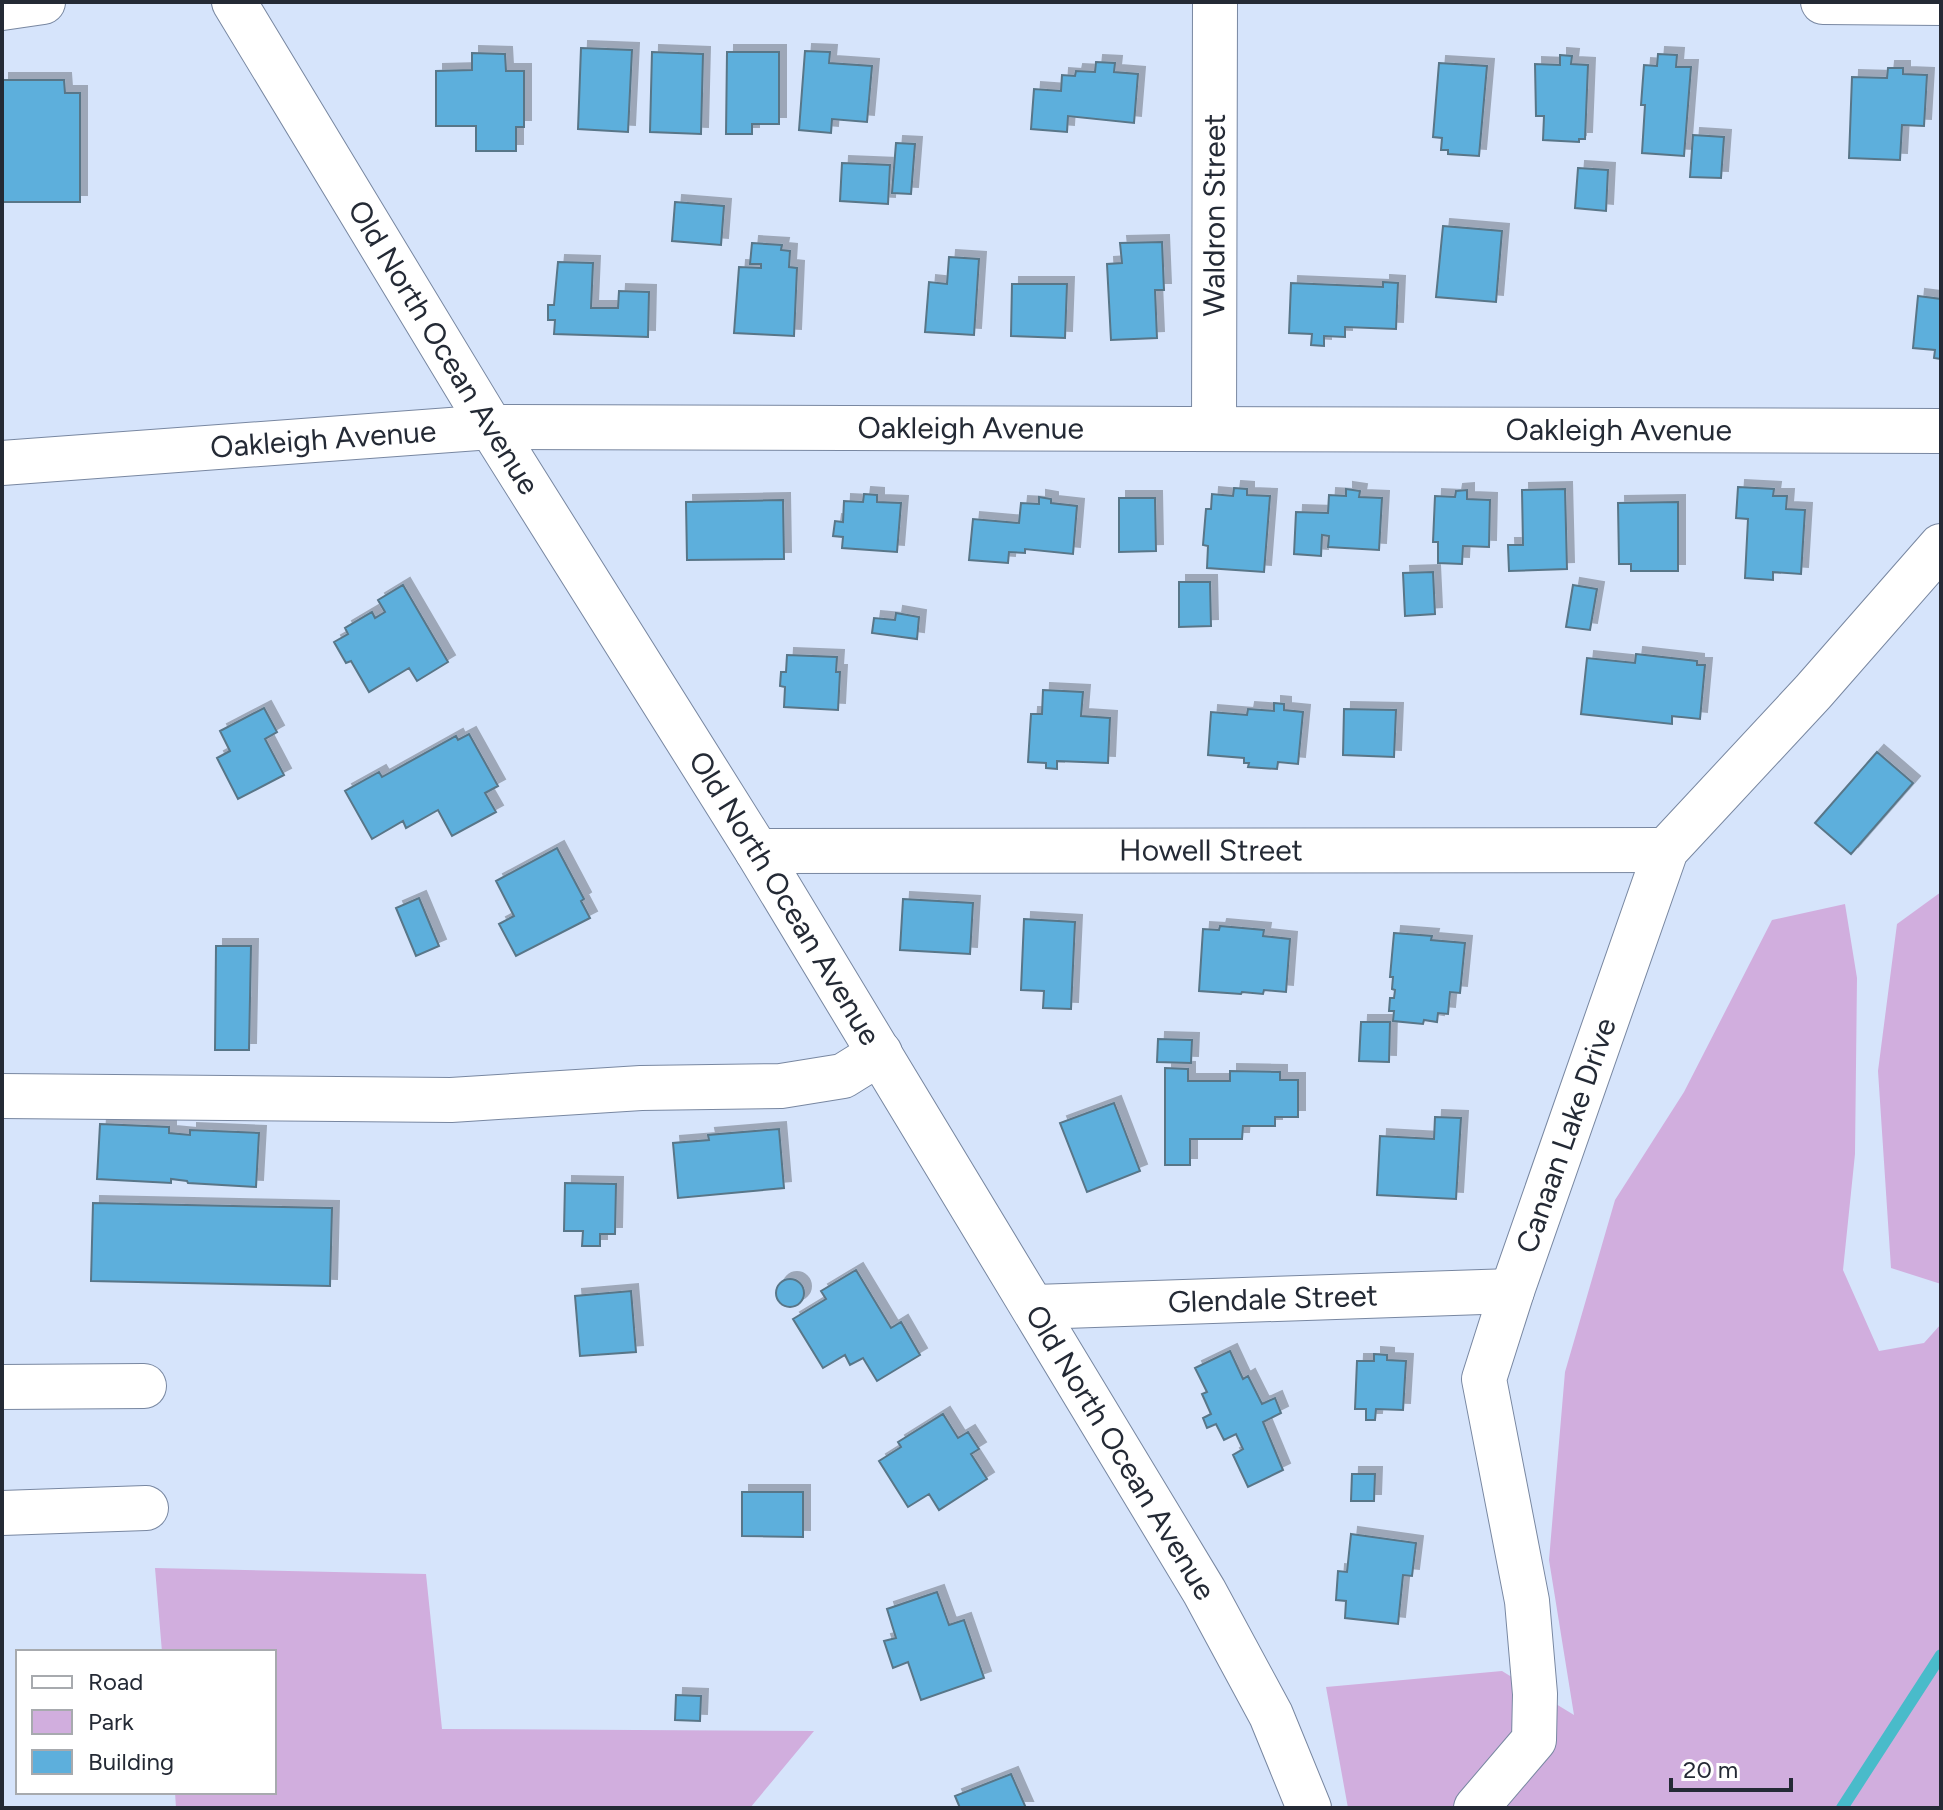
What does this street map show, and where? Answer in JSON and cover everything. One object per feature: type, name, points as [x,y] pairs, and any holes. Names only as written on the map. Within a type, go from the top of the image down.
[{"type":"street","points":[[2,8],[43,2]]},
{"type":"street","name":"Old North Ocean Avenue","points":[[234,2],[491,427],[757,851],[1035,1307],[1233,1642],[1271,1715],[1309,1808]]},
{"type":"street","name":"Waldron Street","points":[[1214,429],[1215,2]]},
{"type":"street","points":[[1823,2],[1941,3]]},
{"type":"street","name":"Oakleigh Avenue","points":[[2,463],[491,427],[1941,431]]},
{"type":"street","name":"Canaan Lake Drive","points":[[1476,1808],[1534,1740],[1535,1694],[1527,1601],[1484,1379],[1666,850],[1813,692],[1941,546]]},
{"type":"street","name":"Howell Street","points":[[757,851],[1666,850]]},
{"type":"street","points":[[2,1096],[451,1100],[641,1088],[781,1086],[843,1076],[880,1053]]},
{"type":"street","name":"Glendale Street","points":[[1035,1307],[1512,1291]]},
{"type":"street","points":[[2,1387],[144,1386]]},
{"type":"street","points":[[2,1513],[146,1508]]},
{"type":"green space","points":[[1941,892],[1941,1284],[1891,1268],[1878,1071],[1897,924]]},
{"type":"green space","points":[[1845,904],[1857,978],[1855,1154],[1843,1270],[1879,1351],[1924,1343],[1941,1324],[1941,1808],[1348,1808],[1326,1687],[1502,1671],[1574,1715],[1549,1560],[1565,1372],[1615,1200],[1684,1092],[1772,920]]},
{"type":"green space","points":[[155,1568],[426,1574],[442,1729],[814,1731],[750,1808],[176,1808],[175,1794],[276,1794],[276,1650],[162,1650]]},
{"type":"building","points":[[581,48],[632,50],[628,132],[578,129]]},
{"type":"building","points":[[805,51],[830,52],[829,63],[872,66],[867,122],[832,119],[831,133],[799,130]]},
{"type":"building","points":[[652,52],[703,54],[701,134],[650,132]]},
{"type":"building","points":[[727,52],[779,52],[779,124],[752,124],[752,134],[726,134]]},
{"type":"building","points":[[472,53],[505,54],[506,71],[524,71],[524,127],[516,127],[516,151],[476,151],[476,126],[436,126],[436,71],[472,70]]},
{"type":"building","points":[[1658,54],[1677,55],[1676,67],[1691,67],[1684,156],[1642,153],[1644,65],[1657,66]]},
{"type":"building","points":[[1560,55],[1572,56],[1571,64],[1588,65],[1585,139],[1579,139],[1579,142],[1543,140],[1544,116],[1536,116],[1535,64],[1560,65]]},
{"type":"building","points":[[1096,62],[1115,63],[1114,72],[1138,74],[1134,123],[1068,116],[1067,132],[1031,129],[1034,89],[1061,91],[1062,75],[1075,76],[1076,71],[1095,72]]},
{"type":"building","points":[[1439,63],[1487,66],[1479,156],[1448,154],[1448,150],[1441,150],[1442,138],[1433,137]]},
{"type":"building","points":[[1888,68],[1903,68],[1903,74],[1927,75],[1924,126],[1902,125],[1900,160],[1849,158],[1852,77],[1887,78]]},
{"type":"building","points":[[2,80],[64,80],[65,93],[80,93],[80,202],[2,202]]},
{"type":"building","points":[[1693,135],[1724,137],[1721,178],[1690,177]]},
{"type":"building","points":[[896,143],[915,144],[911,194],[892,193]]},
{"type":"building","points":[[842,163],[890,165],[888,204],[840,201]]},
{"type":"building","points":[[1578,168],[1608,170],[1606,211],[1575,208]]},
{"type":"building","points":[[675,202],[724,206],[721,245],[672,241]]},
{"type":"building","points":[[1443,226],[1502,231],[1496,302],[1436,297]]},
{"type":"building","points":[[1162,242],[1164,290],[1155,290],[1157,338],[1111,340],[1107,264],[1122,263],[1120,243]]},
{"type":"building","points":[[752,243],[782,245],[781,250],[790,251],[789,267],[797,268],[794,336],[734,333],[739,267],[761,268],[761,264],[750,264]]},
{"type":"building","points":[[949,257],[979,259],[974,335],[925,332],[929,282],[947,284]]},
{"type":"building","points":[[558,262],[593,263],[591,308],[618,308],[619,291],[649,292],[648,337],[554,334],[555,320],[548,320],[548,305],[554,305]]},
{"type":"building","points":[[1383,282],[1398,283],[1396,329],[1345,327],[1345,337],[1324,336],[1324,346],[1311,345],[1312,334],[1289,333],[1291,283],[1383,287]]},
{"type":"building","points":[[1012,284],[1067,284],[1065,338],[1011,336]]},
{"type":"building","points":[[1918,296],[1941,299],[1941,359],[1934,358],[1935,350],[1913,348]]},
{"type":"building","points":[[1738,487],[1774,489],[1773,496],[1787,496],[1786,509],[1805,510],[1801,574],[1773,572],[1773,580],[1745,578],[1748,519],[1736,518]]},
{"type":"building","points":[[1234,488],[1247,489],[1247,495],[1270,496],[1264,572],[1207,568],[1208,546],[1203,545],[1206,509],[1211,509],[1212,494],[1233,496]]},
{"type":"building","points":[[1346,489],[1360,491],[1359,497],[1382,498],[1379,550],[1328,547],[1329,536],[1322,535],[1321,556],[1294,554],[1296,512],[1328,513],[1329,495],[1346,496]]},
{"type":"building","points":[[1565,489],[1567,569],[1509,571],[1508,545],[1523,545],[1522,490]]},
{"type":"building","points":[[1467,490],[1467,499],[1490,500],[1489,547],[1463,546],[1462,564],[1438,563],[1438,542],[1433,542],[1435,496],[1455,497],[1456,491]]},
{"type":"building","points":[[864,494],[877,495],[877,502],[901,503],[897,552],[842,548],[843,537],[833,536],[835,521],[843,522],[844,501],[863,502]]},
{"type":"building","points":[[1039,497],[1051,499],[1051,503],[1077,506],[1073,554],[1025,549],[1025,553],[1009,552],[1008,563],[969,560],[973,519],[1019,523],[1021,503],[1039,504]]},
{"type":"building","points":[[1119,498],[1155,498],[1156,551],[1119,552]]},
{"type":"building","points":[[783,500],[784,559],[687,560],[686,502]]},
{"type":"building","points":[[1678,502],[1678,571],[1631,571],[1631,564],[1619,564],[1618,503]]},
{"type":"building","points":[[1433,572],[1435,614],[1405,616],[1403,573]]},
{"type":"building","points":[[1179,582],[1210,582],[1211,626],[1179,627]]},
{"type":"building","points":[[403,585],[448,662],[417,681],[409,668],[369,692],[351,661],[346,663],[334,642],[348,634],[345,628],[372,612],[375,618],[385,612],[378,600]]},
{"type":"building","points":[[1573,585],[1597,589],[1590,630],[1566,627]]},
{"type":"building","points":[[896,613],[919,617],[917,639],[872,633],[874,618],[895,620]]},
{"type":"building","points":[[1636,654],[1697,661],[1697,665],[1705,665],[1700,719],[1672,716],[1672,724],[1581,714],[1587,658],[1635,663]]},
{"type":"building","points":[[787,655],[837,657],[836,672],[840,672],[838,710],[784,707],[785,687],[780,686],[781,672],[786,672]]},
{"type":"building","points":[[1043,690],[1083,692],[1081,716],[1110,718],[1108,763],[1057,761],[1057,769],[1046,768],[1046,763],[1028,762],[1031,714],[1042,714]]},
{"type":"building","points":[[1274,703],[1284,704],[1284,710],[1303,712],[1298,764],[1278,762],[1277,769],[1248,767],[1249,763],[1244,763],[1244,758],[1208,755],[1211,712],[1247,715],[1248,709],[1274,711]]},
{"type":"building","points":[[264,708],[277,732],[265,739],[284,775],[238,799],[217,758],[230,751],[220,731]]},
{"type":"building","points":[[1344,709],[1396,710],[1394,757],[1343,755]]},
{"type":"building","points":[[469,734],[498,786],[485,793],[496,812],[452,836],[438,810],[406,828],[403,821],[372,839],[345,791],[379,772],[382,777],[456,736],[458,740]]},
{"type":"building","points":[[1877,752],[1913,783],[1851,854],[1815,823]]},
{"type":"building","points":[[557,848],[584,899],[581,901],[590,918],[516,956],[499,924],[514,916],[496,881]]},
{"type":"building","points":[[419,898],[439,946],[416,956],[396,908]]},
{"type":"building","points":[[903,899],[973,903],[970,954],[900,950]]},
{"type":"building","points":[[1024,919],[1075,922],[1071,1009],[1043,1008],[1044,991],[1021,990]]},
{"type":"building","points":[[1220,926],[1264,930],[1263,936],[1290,939],[1286,992],[1264,990],[1263,994],[1241,994],[1199,991],[1203,929],[1219,930]]},
{"type":"building","points":[[1394,933],[1465,943],[1460,993],[1450,992],[1448,1014],[1438,1013],[1437,1022],[1393,1021],[1394,1011],[1389,1011],[1390,998],[1394,998],[1395,990],[1392,989],[1393,977],[1390,977]]},
{"type":"building","points":[[216,946],[251,946],[249,1050],[215,1050]]},
{"type":"building","points":[[1361,1022],[1390,1022],[1389,1062],[1359,1061]]},
{"type":"building","points":[[1158,1039],[1192,1040],[1191,1063],[1157,1062]]},
{"type":"building","points":[[1165,1068],[1188,1069],[1188,1081],[1230,1081],[1230,1071],[1280,1072],[1280,1080],[1298,1080],[1298,1117],[1275,1117],[1275,1126],[1243,1126],[1242,1139],[1190,1139],[1190,1165],[1165,1165]]},
{"type":"building","points":[[1114,1103],[1140,1171],[1087,1192],[1060,1123]]},
{"type":"building","points":[[1435,1117],[1461,1118],[1456,1199],[1377,1195],[1380,1136],[1434,1139]]},
{"type":"building","points":[[100,1124],[169,1127],[169,1133],[190,1135],[190,1130],[259,1133],[256,1187],[171,1179],[171,1183],[97,1179]]},
{"type":"building","points":[[779,1129],[784,1188],[678,1198],[673,1143],[709,1140],[708,1135]]},
{"type":"building","points":[[565,1183],[616,1184],[615,1234],[600,1234],[600,1246],[582,1246],[583,1231],[564,1231]]},
{"type":"building","points":[[93,1203],[332,1208],[330,1286],[91,1281]]},
{"type":"building","points":[[856,1270],[891,1328],[901,1322],[920,1355],[877,1381],[863,1358],[850,1365],[845,1355],[823,1368],[793,1319],[826,1299],[821,1291]]},
{"type":"building","points":[[790,1279],[800,1283],[804,1293],[800,1303],[790,1307],[780,1303],[776,1293],[780,1283]]},
{"type":"building","points":[[631,1291],[636,1352],[580,1356],[575,1296]]},
{"type":"building","points":[[1230,1351],[1243,1379],[1248,1376],[1262,1404],[1275,1398],[1281,1413],[1263,1422],[1283,1470],[1248,1487],[1233,1455],[1243,1449],[1236,1434],[1224,1440],[1216,1424],[1207,1428],[1203,1418],[1211,1414],[1202,1394],[1207,1392],[1195,1368]]},
{"type":"building","points":[[1374,1354],[1387,1355],[1387,1360],[1406,1361],[1403,1410],[1376,1409],[1375,1420],[1366,1420],[1366,1409],[1355,1409],[1357,1361],[1374,1361]]},
{"type":"building","points":[[943,1414],[958,1438],[968,1432],[979,1449],[971,1454],[987,1479],[939,1510],[929,1494],[908,1507],[879,1461],[901,1447],[898,1442]]},
{"type":"building","points":[[1352,1474],[1375,1474],[1374,1501],[1351,1501]]},
{"type":"building","points":[[742,1492],[803,1492],[803,1537],[742,1536]]},
{"type":"building","points":[[1351,1534],[1416,1543],[1412,1576],[1403,1575],[1398,1624],[1345,1618],[1346,1601],[1336,1600],[1338,1571],[1347,1572]]},
{"type":"building","points":[[937,1592],[949,1625],[964,1620],[984,1678],[921,1700],[908,1662],[893,1668],[884,1641],[896,1638],[887,1609]]},
{"type":"building","points":[[676,1695],[701,1696],[700,1721],[675,1720]]},
{"type":"building","points":[[1011,1774],[1026,1808],[960,1808],[955,1796]]},
{"type":"waterway","points":[[1842,1808],[1941,1655]]}]
